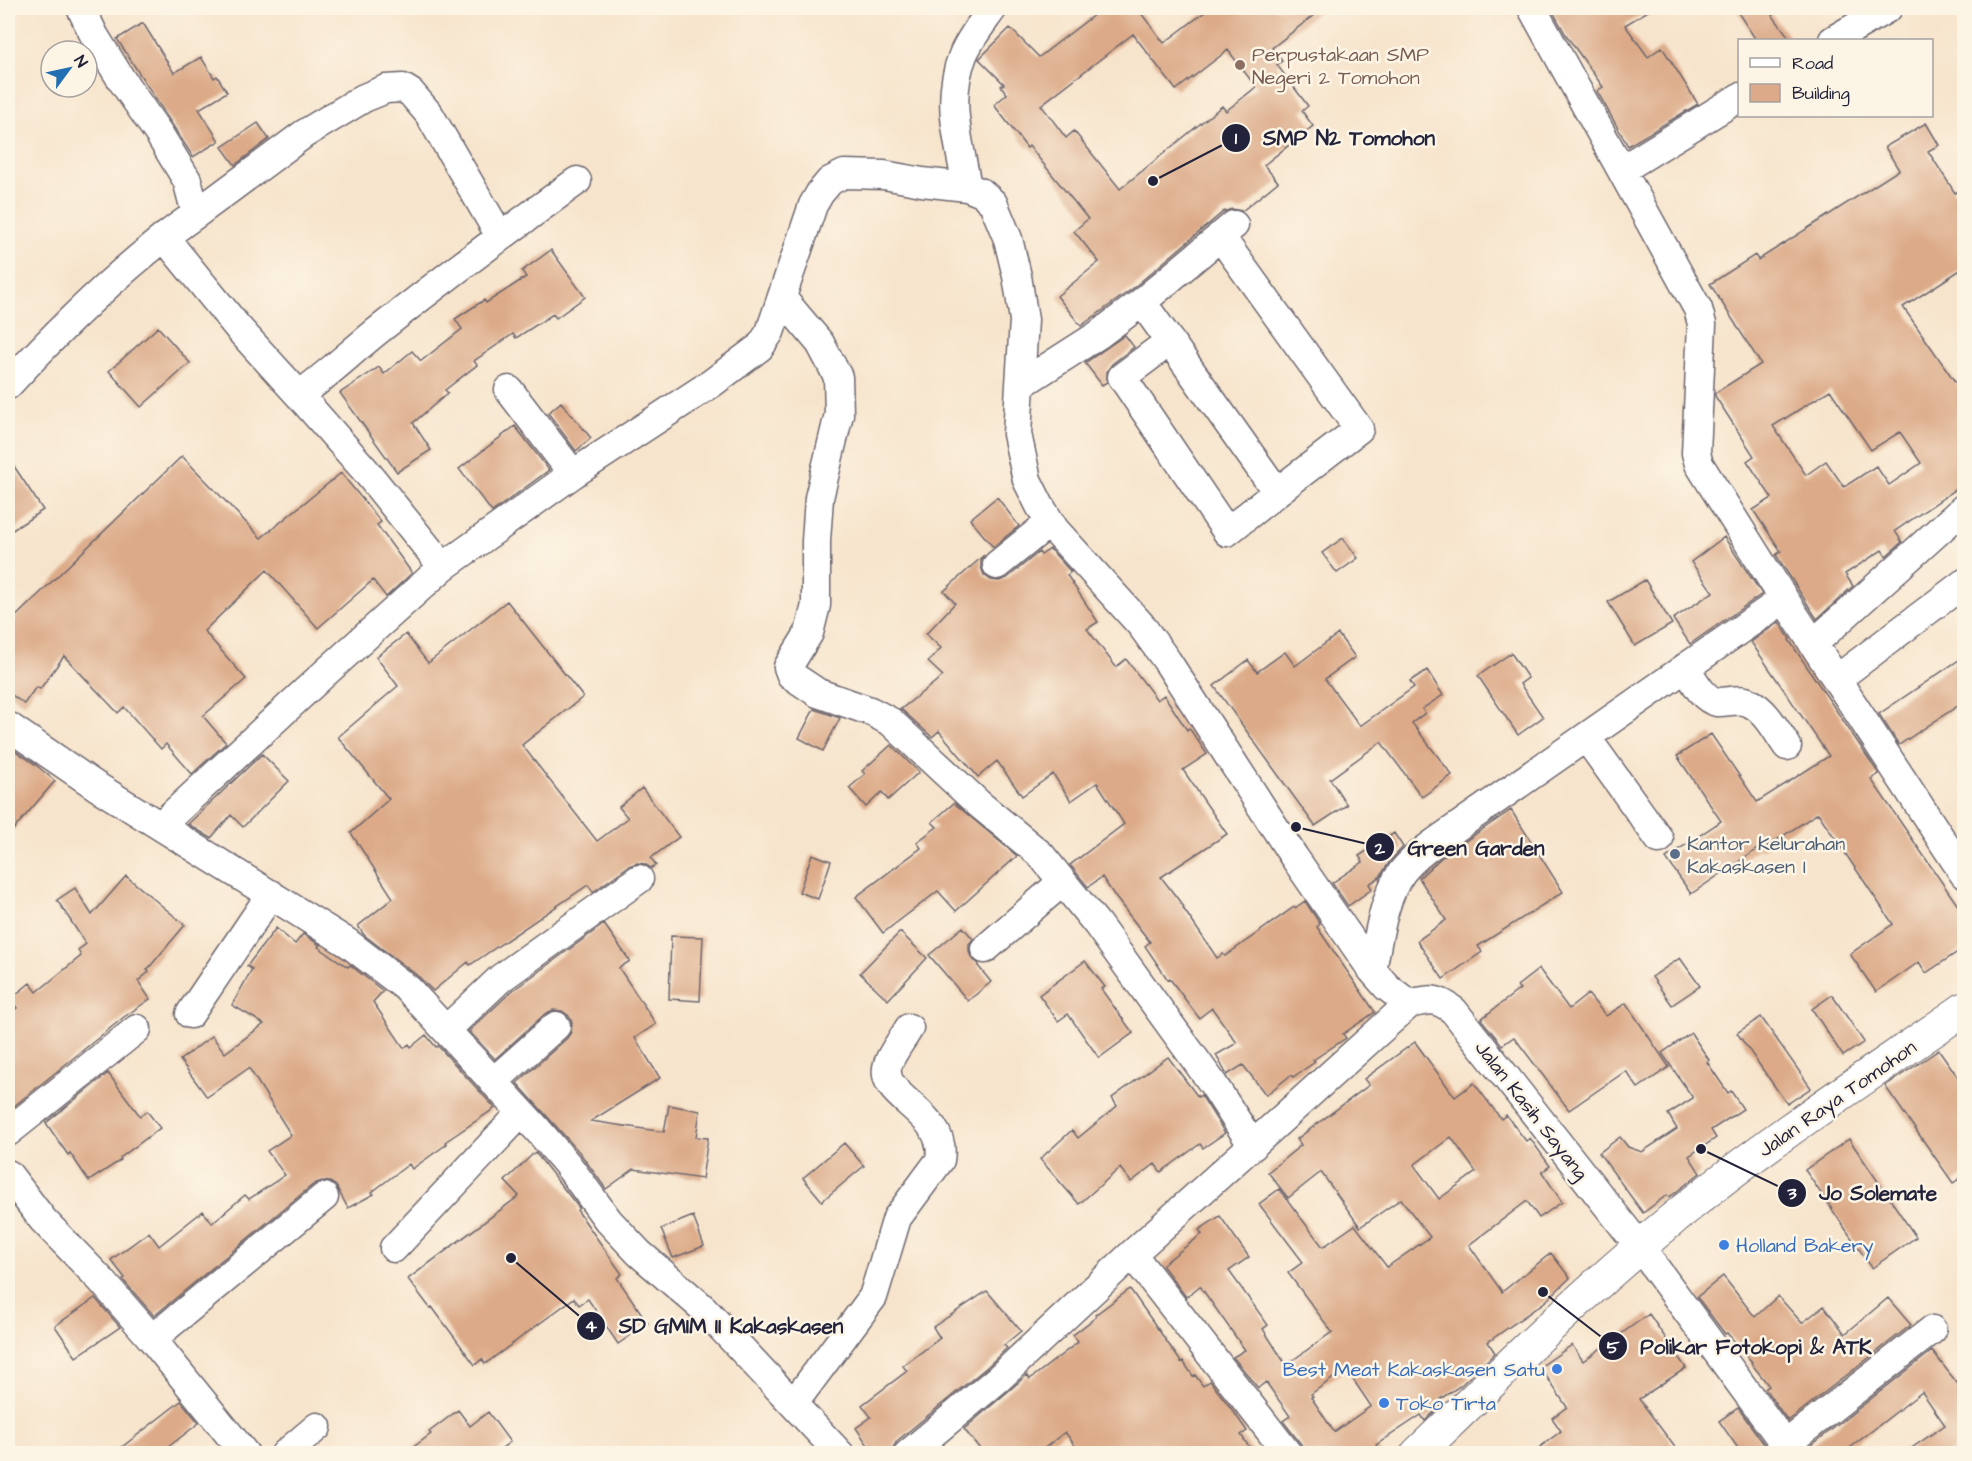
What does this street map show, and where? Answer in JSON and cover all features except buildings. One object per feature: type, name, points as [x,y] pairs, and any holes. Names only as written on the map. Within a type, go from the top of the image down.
[{"type":"highway","name":"Jalan Raya Tomohon","points":[[1417,1454],[1497,1376],[1640,1247],[1749,1160],[1965,1009]]},
{"type":"street","points":[[81,8],[94,35],[121,79],[187,180],[196,214]]},
{"type":"street","points":[[967,187],[953,107],[954,82],[964,52],[993,8]]},
{"type":"street","points":[[1532,8],[1623,169],[1698,309],[1702,324],[1696,457],[1813,644],[1965,874]]},
{"type":"street","points":[[1835,39],[1888,8]]},
{"type":"street","points":[[8,385],[112,281],[164,237],[304,134],[364,98],[386,89],[403,88],[411,93],[429,114],[500,236]]},
{"type":"street","points":[[1623,169],[1738,98]]},
{"type":"street","points":[[161,825],[443,567],[573,474],[712,383],[760,346],[770,332],[813,205],[830,181],[844,174],[884,175],[967,187],[982,193],[993,203],[1008,239],[1017,276],[1024,320],[1017,434],[1027,480],[1040,506],[1055,530],[1141,625],[1167,661],[1294,857],[1372,970],[1387,987],[1408,1004],[998,1379],[908,1454]]},
{"type":"street","points":[[299,395],[382,327],[500,236],[577,181]]},
{"type":"street","points":[[1020,385],[1098,335],[1142,302],[1228,230],[1359,429],[1227,532],[1122,377],[1170,341]]},
{"type":"street","points":[[164,237],[239,329],[365,470],[443,567]]},
{"type":"street","points":[[782,298],[820,343],[838,377],[839,414],[819,498],[816,605],[809,633],[788,668],[791,675],[818,693],[870,711],[891,722],[979,804],[1041,855],[1096,924],[1213,1084],[1253,1146]]},
{"type":"street","points":[[1142,302],[1278,492]]},
{"type":"street","points":[[509,390],[573,474]]},
{"type":"street","points":[[1813,644],[1965,508]]},
{"type":"street","points":[[997,565],[1050,522]]},
{"type":"street","points":[[1837,680],[1965,583]]},
{"type":"street","points":[[1372,970],[1387,902],[1401,874],[1419,855],[1784,599]]},
{"type":"street","points":[[1686,667],[1703,693],[1716,702],[1740,700],[1751,703],[1765,715],[1787,746]]},
{"type":"street","points":[[8,726],[96,786],[348,943],[408,989],[567,1164],[608,1220],[639,1253],[704,1309],[794,1402],[840,1454]]},
{"type":"street","points":[[1586,737],[1659,839]]},
{"type":"street","points":[[446,1030],[501,978],[639,879]]},
{"type":"street","points":[[985,949],[1062,882]]},
{"type":"street","points":[[190,1014],[271,894]]},
{"type":"street","name":"Jalan Kasih Sayang","points":[[1408,1004],[1425,1000],[1442,1001],[1454,1011],[1640,1247],[1789,1449]]},
{"type":"street","points":[[493,1082],[556,1026]]},
{"type":"street","points":[[794,1402],[873,1297],[897,1218],[940,1160],[942,1149],[939,1135],[924,1116],[896,1092],[888,1079],[887,1065],[909,1028]]},
{"type":"street","points":[[8,1132],[137,1029]]},
{"type":"street","points":[[394,1248],[521,1113]]},
{"type":"street","points":[[8,1174],[44,1220],[102,1281],[152,1339],[244,1454]]},
{"type":"street","points":[[152,1339],[324,1197]]},
{"type":"street","points":[[1132,1254],[1288,1454]]},
{"type":"street","points":[[1789,1449],[1932,1330]]},
{"type":"street","points":[[285,1454],[317,1427]]},
{"type":"place","name":"Perpustakaan SMP Negeri 2 Tomohon","points":[[1240,65]]},
{"type":"place","name":"SMP N2 Tomohon","points":[[1153,181]]},
{"type":"place","name":"Green Garden","points":[[1296,827]]},
{"type":"place","name":"Kantor Kelurahan Kakaskasen I","points":[[1675,854]]},
{"type":"place","name":"Jo Solemate","points":[[1701,1149]]},
{"type":"place","name":"Holland Bakery","points":[[1724,1245]]},
{"type":"place","name":"SD GMIM II Kakaskasen","points":[[511,1258]]},
{"type":"place","name":"Polikar Fotokopi & ATK","points":[[1543,1292]]},
{"type":"place","name":"Best Meat Kakaskasen Satu","points":[[1557,1369]]},
{"type":"place","name":"Toko Tirta","points":[[1384,1403]]}]
